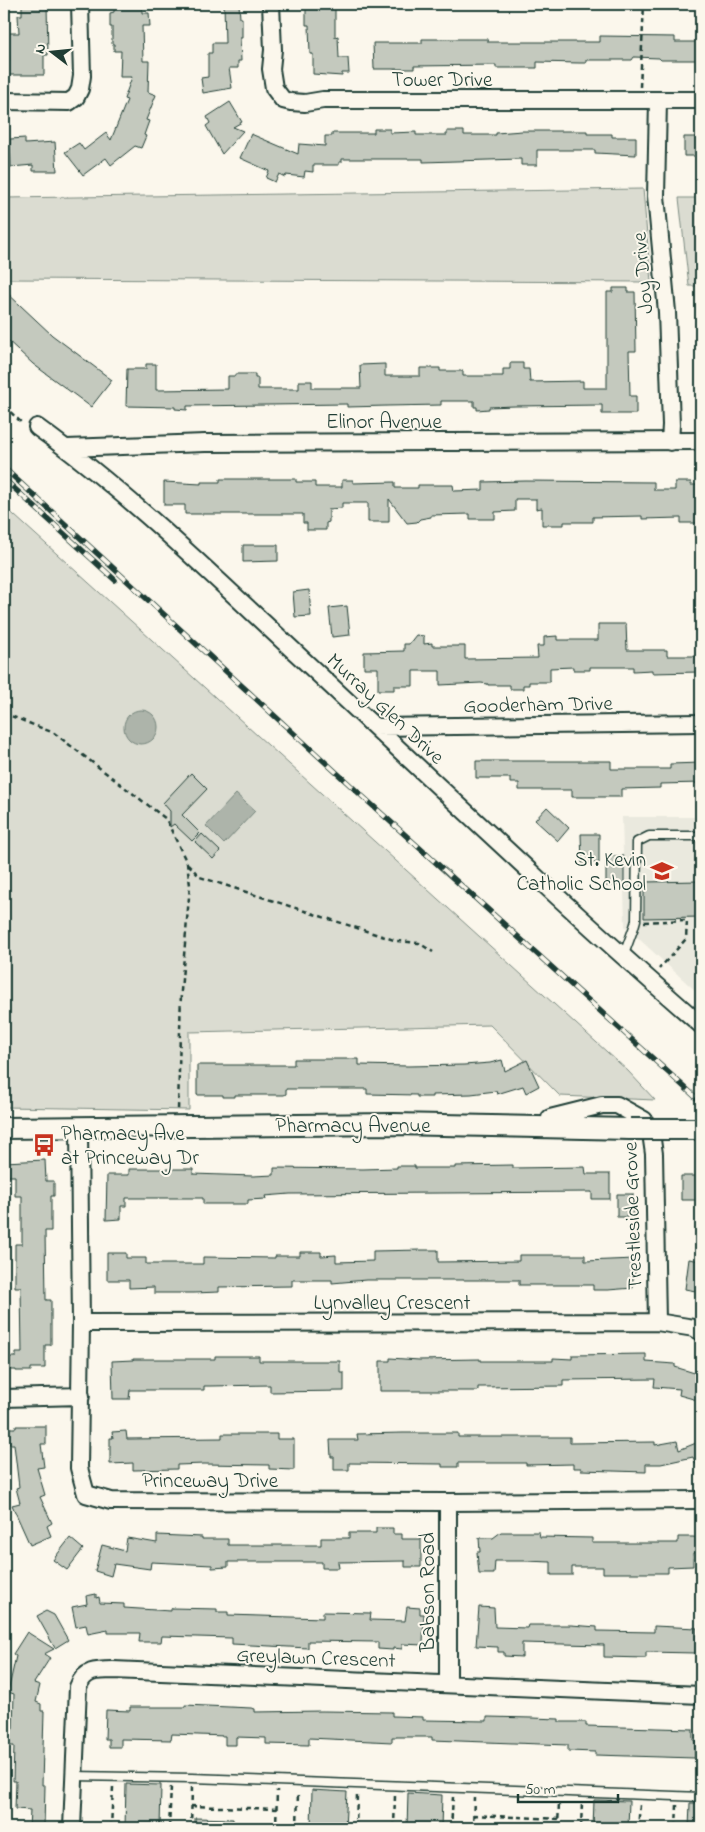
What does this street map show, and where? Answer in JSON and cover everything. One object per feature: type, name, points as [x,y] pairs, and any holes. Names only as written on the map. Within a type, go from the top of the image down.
[{"type":"street","points":[[4,101],[69,102],[76,97],[80,89],[82,76],[80,4]]},
{"type":"street","name":"Tower Drive","points":[[271,4],[272,81],[280,96],[291,102],[305,103],[323,100],[701,100]]},
{"type":"street","name":"Joy Drive","points":[[658,101],[656,196],[667,312],[670,442]]},
{"type":"street","name":"Murray Glen Drive","points":[[37,427],[67,448],[149,516],[623,957],[701,1025]]},
{"type":"street","name":"Elinor Avenue","points":[[67,448],[205,443],[701,441]]},
{"type":"street","name":"Gooderham Drive","points":[[375,727],[701,723]]},
{"type":"street","name":"Trestleside Grove","points":[[550,1118],[602,1105],[617,1105],[644,1120],[651,1133],[654,1154],[657,1322]]},
{"type":"street","name":"Pharmacy Avenue","points":[[4,1128],[394,1124],[701,1129]]},
{"type":"street","name":"Princeway Drive","points":[[79,1128],[81,1323],[79,1468],[86,1494],[111,1501],[448,1502],[701,1500]]},
{"type":"street","name":"Lynvalley Crescent","points":[[81,1323],[657,1322],[694,1328],[701,1332]]},
{"type":"street","points":[[4,1398],[81,1396]]},
{"type":"street","name":"Babson Road","points":[[448,1502],[448,1683]]},
{"type":"street","name":"Greylawn Crescent","points":[[72,1828],[78,1687],[82,1678],[92,1671],[113,1670],[701,1694]]},
{"type":"lane","points":[[623,957],[635,922],[638,842],[649,836],[701,836]]},
{"type":"lane","points":[[74,1776],[192,1778],[701,1797]]},
{"type":"path","points":[[640,91],[644,4]]},
{"type":"path","points":[[4,406],[31,431],[37,427]]},
{"type":"path","points":[[4,712],[54,733],[166,819],[187,863],[200,877],[396,942],[420,943],[433,952]]},
{"type":"path","points":[[178,1127],[181,991],[190,885],[187,863]]},
{"type":"path","points":[[635,922],[687,920],[686,939],[650,980]]},
{"type":"path","points":[[111,1828],[113,1777]]},
{"type":"path","points":[[170,1828],[171,1778]]},
{"type":"path","points":[[190,1828],[192,1778]]},
{"type":"path","points":[[276,1828],[277,1782]]},
{"type":"path","points":[[297,1828],[299,1783]]},
{"type":"path","points":[[356,1828],[357,1785]]},
{"type":"path","points":[[394,1828],[395,1786]]},
{"type":"path","points":[[452,1828],[453,1788]]},
{"type":"path","points":[[472,1828],[474,1788]]},
{"type":"path","points":[[558,1828],[560,1792]]},
{"type":"path","points":[[581,1828],[582,1792]]},
{"type":"path","points":[[638,1828],[640,1794]]},
{"type":"path","points":[[676,1828],[677,1796]]},
{"type":"path","points":[[191,1806],[277,1809]]},
{"type":"path","points":[[473,1815],[559,1818]]},
{"type":"shaded area","points":[[368,4],[701,4],[701,5],[369,7]]},
{"type":"shaded area","points":[[643,189],[651,282],[4,279],[4,198]]},
{"type":"shaded area","points":[[679,198],[701,198],[701,286],[689,286]]},
{"type":"shaded area","points":[[4,506],[628,1071],[655,1100],[560,1096],[490,1025],[189,1032],[189,1110],[4,1107]]},
{"type":"shaded area","points":[[141,710],[153,715],[158,727],[153,739],[141,744],[129,739],[124,727],[129,715]]},
{"type":"shaded area","points":[[236,794],[255,811],[224,844],[206,826]]},
{"type":"shaded area","name":"St. Kevin Catholic School","points":[[622,817],[701,817],[701,996],[625,926]]},
{"type":"building","points":[[22,4],[47,4],[48,55],[44,55],[44,75],[4,75],[4,61],[9,61],[8,33],[19,33],[18,15],[22,15]]},
{"type":"building","points":[[224,4],[239,4],[240,18],[242,18],[242,38],[240,38],[241,61],[238,61],[238,68],[229,68],[232,88],[203,93],[201,78],[208,77],[208,53],[212,53],[212,43],[225,43]]},
{"type":"building","points":[[306,4],[335,4],[335,37],[338,36],[339,58],[348,58],[349,73],[342,73],[342,76],[313,74],[313,54],[310,54],[309,25],[306,25]]},
{"type":"building","points":[[142,5],[142,13],[149,13],[150,26],[142,26],[143,61],[149,61],[148,92],[156,95],[146,120],[149,121],[144,135],[146,136],[141,148],[135,146],[111,165],[106,158],[83,175],[65,152],[79,143],[84,150],[106,133],[111,140],[127,100],[124,99],[132,77],[120,77],[121,51],[114,51],[110,13],[114,12],[114,6]]},
{"type":"building","points":[[600,36],[675,37],[675,42],[698,42],[698,60],[661,60],[659,58],[634,57],[632,60],[586,60],[586,63],[537,62],[537,68],[496,68],[496,65],[414,66],[414,69],[374,69],[373,43],[422,43],[422,39],[488,39],[488,42],[600,42]]},
{"type":"building","points":[[230,102],[242,122],[233,127],[243,131],[222,154],[206,126],[210,123],[207,117]]},
{"type":"building","points":[[374,129],[390,129],[390,133],[416,132],[416,135],[447,135],[447,131],[464,131],[464,135],[496,135],[496,133],[522,131],[587,131],[587,134],[612,134],[612,137],[636,137],[636,155],[595,153],[595,150],[537,150],[537,165],[521,165],[521,159],[423,162],[423,159],[342,159],[339,165],[313,165],[313,172],[305,171],[304,177],[286,175],[285,177],[279,174],[275,182],[266,178],[269,171],[240,158],[251,134],[298,154],[299,144],[325,146],[325,136],[332,136],[332,133],[374,133]]},
{"type":"building","points":[[684,137],[701,137],[701,156],[684,156]]},
{"type":"building","points":[[25,138],[25,144],[55,142],[57,171],[33,171],[33,165],[11,167],[10,139]]},
{"type":"building","points":[[613,288],[628,288],[628,292],[635,292],[636,351],[629,351],[630,396],[636,396],[636,414],[602,414],[602,405],[489,407],[489,409],[477,410],[477,407],[474,407],[474,401],[441,401],[441,405],[347,407],[347,404],[187,406],[187,410],[175,409],[175,407],[126,406],[127,369],[146,369],[146,364],[156,364],[156,390],[228,389],[228,376],[235,376],[235,374],[255,374],[255,378],[258,378],[258,389],[299,389],[299,381],[312,381],[312,388],[361,388],[360,365],[385,364],[385,376],[420,376],[420,368],[440,368],[440,371],[463,371],[463,376],[503,376],[503,369],[510,369],[510,363],[523,363],[523,369],[529,369],[530,382],[583,381],[583,388],[607,388],[607,292],[613,292]]},
{"type":"building","points":[[4,290],[52,335],[112,380],[91,407],[33,364],[4,337]]},
{"type":"building","points":[[220,479],[296,479],[296,482],[315,482],[315,487],[342,487],[342,480],[353,480],[353,483],[395,482],[395,488],[418,488],[418,485],[453,485],[454,491],[483,490],[483,482],[654,482],[654,490],[675,490],[675,482],[691,482],[691,485],[701,485],[701,523],[681,523],[681,518],[642,519],[642,516],[593,517],[593,522],[564,522],[564,525],[542,525],[542,508],[536,509],[536,499],[515,499],[515,511],[495,512],[495,519],[470,519],[470,514],[431,515],[431,517],[420,519],[417,522],[407,523],[389,499],[389,522],[368,522],[368,503],[342,503],[342,508],[329,509],[329,522],[326,523],[326,530],[307,530],[307,523],[303,523],[303,514],[185,514],[185,505],[164,505],[164,482],[201,484],[201,482],[220,482]]},
{"type":"building","points":[[243,545],[278,545],[278,561],[243,562]]},
{"type":"building","points":[[309,590],[311,616],[295,617],[293,592]]},
{"type":"building","points":[[347,606],[350,635],[332,637],[329,608]]},
{"type":"building","points":[[598,624],[626,624],[627,650],[667,650],[667,656],[698,656],[699,672],[652,673],[652,670],[633,671],[633,667],[590,667],[590,670],[573,670],[573,667],[550,668],[550,682],[529,682],[529,685],[523,685],[523,689],[510,689],[510,685],[488,685],[481,683],[440,685],[440,671],[413,671],[413,686],[394,686],[394,690],[378,690],[378,668],[364,668],[364,652],[404,651],[404,644],[409,644],[416,635],[424,636],[424,644],[432,643],[432,646],[465,646],[465,659],[538,658],[537,646],[544,646],[544,637],[557,636],[557,640],[598,640]]},
{"type":"building","points":[[476,761],[611,761],[611,769],[670,769],[670,764],[701,763],[701,783],[660,784],[660,788],[621,789],[621,797],[572,797],[572,790],[519,790],[519,783],[510,783],[510,778],[476,778]]},
{"type":"building","points":[[191,773],[207,789],[182,815],[200,833],[192,841],[174,824],[170,827],[170,811],[163,803]]},
{"type":"building","points":[[547,807],[569,828],[558,841],[535,820]]},
{"type":"building","points":[[202,834],[220,851],[213,859],[195,842]]},
{"type":"building","points":[[581,834],[599,834],[599,863],[582,863]]},
{"type":"building","points":[[606,856],[624,856],[624,885],[606,886]]},
{"type":"building","points":[[701,881],[701,917],[644,918],[644,882]]},
{"type":"building","points":[[294,1059],[359,1059],[359,1065],[408,1066],[464,1065],[502,1060],[505,1071],[527,1060],[539,1086],[526,1093],[523,1086],[497,1094],[496,1091],[432,1095],[432,1097],[367,1094],[367,1089],[286,1089],[286,1094],[284,1095],[235,1095],[235,1097],[197,1095],[197,1065],[294,1065]]},
{"type":"building","points":[[45,1160],[46,1181],[54,1181],[54,1196],[51,1196],[51,1231],[45,1231],[46,1300],[51,1300],[51,1345],[45,1345],[45,1368],[31,1368],[31,1371],[16,1371],[10,1370],[10,1357],[16,1357],[16,1353],[22,1353],[21,1287],[15,1287],[15,1244],[22,1244],[22,1196],[15,1196],[15,1176],[4,1176],[4,1162]]},
{"type":"building","points":[[513,1165],[513,1168],[585,1167],[586,1174],[610,1174],[610,1199],[592,1199],[592,1192],[290,1194],[265,1196],[266,1199],[248,1200],[248,1204],[203,1204],[203,1198],[126,1198],[126,1206],[121,1206],[121,1219],[106,1220],[107,1175],[129,1175],[129,1169],[193,1169],[193,1174],[253,1176],[274,1175],[274,1168],[363,1169],[415,1166],[415,1168],[455,1168],[455,1166]]},
{"type":"building","points":[[681,1176],[696,1176],[697,1200],[681,1200]]},
{"type":"building","points":[[617,1194],[633,1194],[633,1217],[617,1217]]},
{"type":"building","points":[[438,1250],[438,1262],[519,1261],[519,1255],[585,1255],[585,1261],[635,1259],[635,1277],[633,1277],[633,1288],[608,1290],[593,1290],[593,1285],[519,1285],[519,1280],[366,1280],[332,1283],[332,1280],[292,1280],[292,1286],[219,1287],[219,1292],[194,1293],[154,1293],[154,1287],[129,1288],[129,1280],[107,1280],[107,1253],[126,1253],[126,1258],[146,1258],[146,1264],[203,1264],[203,1257],[275,1258],[275,1256],[300,1256],[300,1252],[321,1252],[321,1256],[336,1255],[336,1262],[373,1261],[373,1251]]},
{"type":"building","points":[[689,1259],[701,1261],[701,1292],[685,1289]]},
{"type":"building","points":[[646,1354],[646,1362],[675,1364],[675,1367],[701,1375],[701,1388],[697,1400],[679,1395],[680,1389],[654,1387],[655,1379],[563,1380],[563,1386],[478,1387],[478,1391],[380,1391],[380,1361],[390,1361],[390,1358],[553,1361],[553,1358],[572,1359],[572,1355]]},
{"type":"building","points":[[215,1356],[259,1356],[259,1361],[340,1361],[340,1373],[344,1373],[344,1391],[270,1392],[270,1385],[204,1386],[204,1390],[130,1390],[129,1399],[113,1399],[112,1361],[133,1359],[215,1359]]},
{"type":"building","points":[[16,1426],[46,1426],[46,1444],[41,1444],[44,1467],[37,1468],[45,1495],[40,1497],[52,1523],[47,1526],[51,1536],[30,1545],[12,1505],[20,1503],[16,1488],[19,1487],[14,1444],[9,1444],[8,1428],[16,1428]]},
{"type":"building","points":[[126,1431],[127,1439],[222,1438],[222,1434],[277,1434],[277,1439],[294,1439],[294,1470],[269,1469],[269,1465],[204,1464],[177,1465],[177,1469],[133,1470],[133,1463],[110,1464],[110,1438],[113,1438],[112,1432]]},
{"type":"building","points":[[458,1433],[458,1437],[570,1437],[570,1443],[655,1442],[655,1445],[677,1441],[679,1450],[701,1441],[701,1476],[693,1457],[661,1464],[646,1464],[646,1472],[581,1470],[581,1468],[573,1468],[573,1464],[526,1465],[526,1463],[458,1463],[458,1467],[442,1467],[442,1464],[349,1463],[349,1470],[334,1470],[334,1457],[331,1457],[330,1440],[358,1440],[357,1434]]},
{"type":"building","points":[[376,1528],[393,1528],[393,1534],[402,1534],[402,1539],[421,1539],[421,1567],[405,1567],[405,1561],[338,1562],[339,1568],[322,1568],[322,1562],[228,1562],[228,1567],[212,1568],[212,1565],[151,1562],[150,1569],[114,1564],[111,1576],[95,1571],[102,1545],[125,1551],[127,1538],[157,1543],[157,1535],[228,1539],[228,1545],[321,1545],[321,1538],[349,1538],[349,1533],[376,1533]]},
{"type":"building","points":[[501,1532],[539,1532],[540,1537],[592,1538],[592,1543],[678,1543],[678,1537],[693,1537],[701,1538],[701,1553],[693,1553],[693,1566],[668,1567],[668,1573],[603,1573],[603,1567],[572,1567],[572,1575],[551,1575],[551,1562],[495,1561],[494,1574],[479,1574],[477,1552],[480,1552],[479,1538],[493,1538]]},
{"type":"building","points":[[70,1538],[83,1549],[67,1570],[53,1560]]},
{"type":"building","points":[[96,1594],[96,1598],[99,1597],[100,1603],[124,1604],[124,1608],[171,1611],[171,1608],[217,1609],[217,1612],[228,1612],[228,1615],[323,1618],[323,1612],[371,1613],[370,1620],[405,1621],[407,1607],[420,1608],[420,1614],[424,1614],[423,1645],[402,1644],[402,1649],[393,1648],[393,1650],[378,1649],[378,1642],[308,1641],[308,1648],[232,1644],[232,1638],[162,1636],[161,1642],[139,1642],[140,1633],[108,1633],[108,1630],[88,1634],[86,1625],[76,1627],[72,1607],[87,1604],[86,1596]]},
{"type":"building","points":[[479,1607],[494,1608],[495,1627],[527,1628],[528,1625],[571,1625],[597,1627],[597,1631],[654,1632],[654,1626],[697,1628],[696,1653],[646,1652],[646,1658],[604,1657],[604,1645],[522,1643],[522,1657],[504,1656],[504,1652],[498,1652],[498,1647],[476,1646]]},
{"type":"building","points":[[46,1611],[54,1615],[68,1640],[55,1648],[37,1616]]},
{"type":"building","points":[[27,1632],[54,1649],[44,1654],[50,1658],[34,1683],[40,1685],[36,1702],[41,1704],[41,1711],[44,1711],[42,1785],[45,1785],[44,1828],[29,1828],[30,1810],[15,1809],[16,1781],[13,1781],[14,1746],[7,1746],[7,1729],[13,1729],[14,1694],[8,1692],[16,1656],[13,1654]]},
{"type":"building","points":[[185,1705],[251,1708],[255,1709],[255,1712],[392,1712],[392,1716],[423,1717],[423,1720],[487,1721],[487,1717],[532,1718],[559,1719],[559,1722],[586,1722],[586,1726],[693,1729],[695,1758],[595,1755],[595,1752],[568,1751],[568,1745],[432,1740],[432,1737],[392,1737],[392,1742],[309,1738],[309,1745],[266,1744],[266,1738],[236,1737],[236,1745],[225,1745],[225,1736],[172,1734],[171,1740],[121,1739],[121,1747],[109,1747],[109,1739],[105,1739],[106,1710],[130,1711],[130,1707],[185,1707]]},
{"type":"building","points":[[126,1784],[161,1785],[160,1828],[125,1828]]},
{"type":"building","points":[[312,1790],[347,1792],[345,1828],[311,1828]]},
{"type":"building","points":[[408,1793],[442,1795],[441,1828],[407,1828]]},
{"type":"building","points":[[594,1800],[629,1801],[628,1828],[593,1828]]},
{"type":"building","points":[[690,1803],[701,1803],[701,1828],[689,1828]]},
{"type":"building","points":[[195,1818],[233,1819],[233,1828],[195,1828]]},
{"type":"railway","points":[[4,468],[361,795],[701,1102]]},
{"type":"railway","points":[[4,479],[115,580]]},
{"type":"place","name":"St. Kevin Catholic School","points":[[662,871]]},
{"type":"place","name":"Pharmacy Ave at Princeway Dr","points":[[44,1145]]}]
